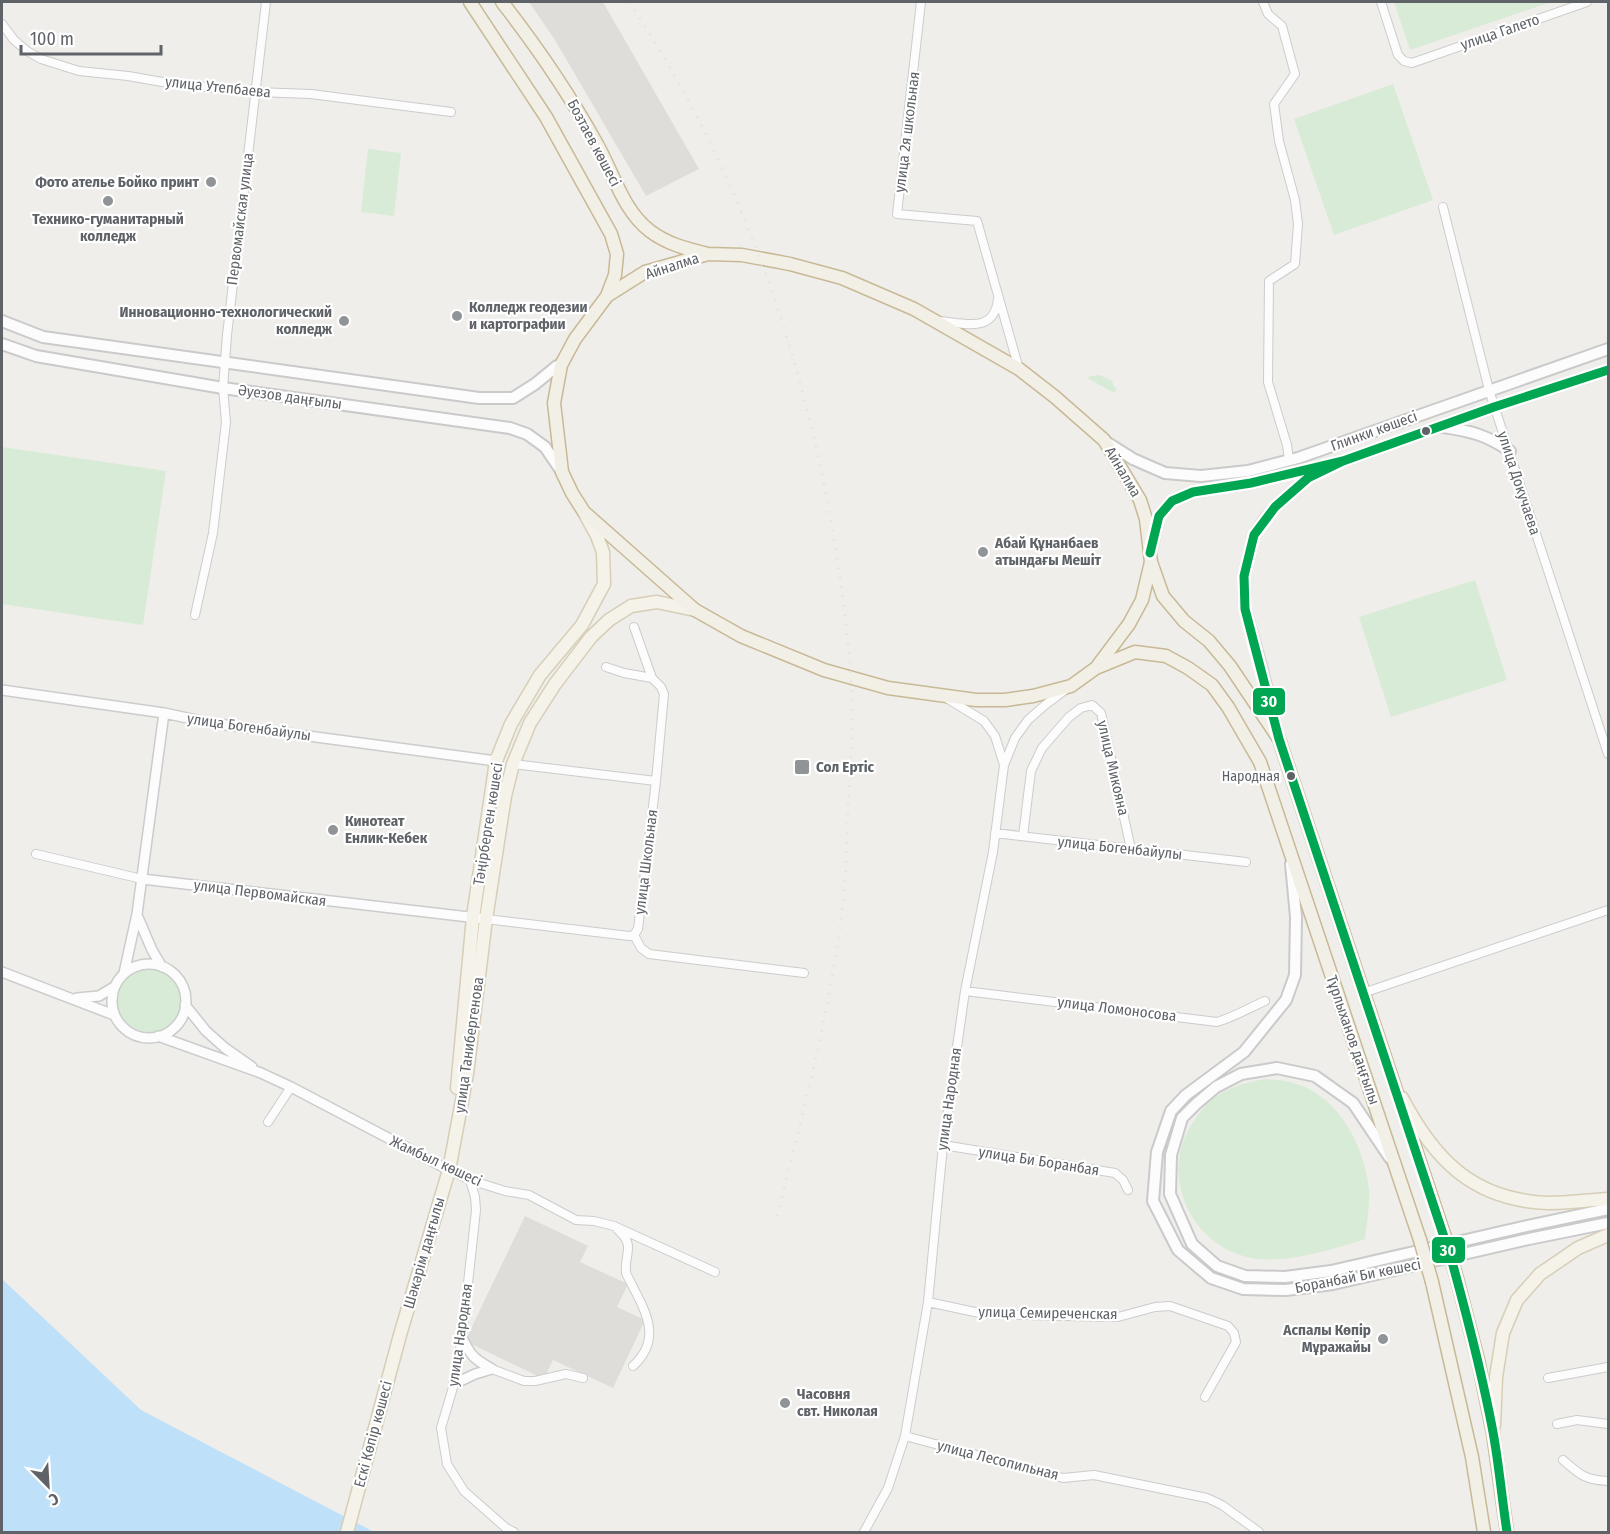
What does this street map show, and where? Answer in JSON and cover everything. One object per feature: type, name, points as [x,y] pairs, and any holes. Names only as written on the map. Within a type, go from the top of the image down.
[{"type":"highway","name":"Бозтаев көшесі","points":[[470,2],[546,117],[610,234],[617,254],[615,275],[607,296]]},
{"type":"highway","name":"Бозтаев көшесі","points":[[502,2],[566,93],[598,147],[624,200],[638,220],[650,231],[674,245],[708,254]]},
{"type":"highway","name":"Айналма","points":[[708,254],[742,255],[790,264],[842,278],[914,309],[937,320],[1019,369],[1055,397],[1104,441],[1140,500],[1146,519],[1150,558],[1142,600],[1128,624],[1096,668],[1071,686],[1033,696],[1005,700],[976,699],[888,688],[824,670],[741,636],[695,610],[584,512],[562,472],[554,403],[561,365],[574,339],[607,296],[645,272],[708,254]]},
{"type":"highway","name":"Тұрлыханов даңғылы","points":[[1150,558],[1163,596],[1184,621],[1209,641],[1230,666],[1279,739],[1456,1275],[1478,1360],[1493,1433],[1506,1533]]},
{"type":"highway","name":"Тұрлыханов даңғылы","points":[[1096,668],[1135,652],[1166,656],[1188,668],[1212,685],[1228,707],[1260,762],[1420,1240],[1432,1282],[1472,1457],[1484,1533]]},
{"type":"main road","name":"Әуезов даңғылы","points":[[2,321],[43,337],[479,398],[513,398],[561,365]]},
{"type":"main road","name":"Әуезов даңғылы","points":[[2,345],[36,356],[224,388],[510,428],[527,434],[545,447],[562,472]]},
{"type":"main road","name":"Глинки көшесі","points":[[1104,441],[1132,459],[1165,472],[1201,476],[1248,471],[1289,460],[1608,349]]},
{"type":"main road","name":"Глинки көшесі","points":[[1150,558],[1159,516],[1172,501],[1193,492],[1251,483],[1343,461],[1494,407],[1608,370]]},
{"type":"main road","points":[[1440,427],[1478,434],[1494,440],[1510,451]]},
{"type":"main road","points":[[1279,739],[1245,609],[1244,576],[1254,535],[1270,512],[1308,478],[1343,461]]},
{"type":"main road","name":"Тәңірберген көшесі","points":[[479,918],[496,761],[511,724],[540,675],[582,625],[604,584],[603,552],[584,512]]},
{"type":"main road","name":"Тәңірберген көшесі","points":[[479,918],[513,764],[530,723],[555,684],[591,638],[609,620],[631,606],[657,602],[695,610]]},
{"type":"main road","name":"Боранбай Би көшесі","points":[[1290,851],[1296,917],[1296,975],[1286,1000],[1244,1052],[1186,1095],[1171,1111],[1157,1152],[1153,1201],[1178,1250],[1210,1278],[1243,1289],[1286,1290],[1333,1284],[1608,1223]]},
{"type":"main road","name":"улица Танибергенова","points":[[449,1170],[466,1074],[479,918]]},
{"type":"main road","name":"Боранбай Би көшесі","points":[[1397,1168],[1353,1103],[1315,1076],[1277,1068],[1241,1074],[1216,1087],[1182,1118],[1170,1155],[1170,1194],[1192,1244],[1217,1266],[1245,1276],[1285,1277],[1331,1271],[1608,1209]]},
{"type":"main road","points":[[1389,1073],[1415,1122],[1436,1151],[1456,1172],[1483,1189],[1513,1199],[1549,1203],[1608,1199]]},
{"type":"main road","name":"Шәкәрім даңғылы","points":[[400,1335],[449,1170]]},
{"type":"main road","points":[[1493,1433],[1496,1377],[1503,1333],[1517,1300],[1540,1274],[1578,1248],[1608,1235]]},
{"type":"main road","name":"Ескі Көпір көшесі","points":[[347,1533],[400,1335]]},
{"type":"street","name":"Первомайская улица","points":[[195,615],[213,533],[226,422],[225,363],[266,2]]},
{"type":"street","name":"улица 2я школьная","points":[[921,2],[897,214],[976,221],[1019,369]]},
{"type":"street","points":[[1263,2],[1268,14],[1282,26],[1295,74],[1274,104],[1279,141],[1295,201],[1298,224],[1295,264],[1269,281],[1269,382],[1289,460]]},
{"type":"street","name":"улица Галето","points":[[1381,2],[1398,55],[1404,62],[1413,63],[1587,2]]},
{"type":"street","name":"улица Утепбаева","points":[[2,24],[14,40],[27,51],[41,59],[79,71],[255,92],[311,94],[451,112]]},
{"type":"street","name":"улица Докучаева","points":[[1443,207],[1494,407],[1608,749]]},
{"type":"street","points":[[937,320],[983,323],[997,311],[999,295]]},
{"type":"street","name":"улица Школьная","points":[[479,918],[629,936],[634,935],[638,929],[664,694],[652,678],[634,627]]},
{"type":"street","points":[[606,667],[652,678]]},
{"type":"street","name":"улица Народная","points":[[864,1533],[888,1488],[904,1436],[928,1302],[943,1145],[965,992],[995,832],[1004,765],[1015,738],[1028,720],[1044,705],[1071,686]]},
{"type":"street","name":"улица Богенбайулы","points":[[2,690],[164,713],[211,723],[496,761]]},
{"type":"street","points":[[942,695],[984,721],[995,736],[1004,765]]},
{"type":"street","name":"улица Микояна","points":[[1023,837],[1031,771],[1042,748],[1069,717],[1081,708],[1092,705],[1101,713],[1131,849]]},
{"type":"street","points":[[124,973],[138,965],[150,964],[173,973],[185,993],[182,1016],[176,1026],[158,1036],[146,1038],[134,1035],[122,1027],[114,1015],[112,994],[124,973],[137,914],[164,713]]},
{"type":"street","points":[[513,764],[656,781]]},
{"type":"street","name":"улица Богенбайулы","points":[[995,832],[1246,862]]},
{"type":"street","name":"улица Первомайская","points":[[36,854],[141,879],[479,918]]},
{"type":"street","points":[[1363,993],[1608,910]]},
{"type":"street","points":[[137,914],[162,967]]},
{"type":"street","points":[[634,935],[641,948],[649,954],[804,973]]},
{"type":"street","points":[[2,972],[114,1015]]},
{"type":"street","points":[[72,998],[92,998],[114,987]]},
{"type":"street","name":"улица Ломоносова","points":[[965,992],[1217,1022],[1265,1002]]},
{"type":"street","name":"Жамбыл көшесі","points":[[185,1005],[206,1031],[225,1048],[261,1073]]},
{"type":"street","name":"Жамбыл көшесі","points":[[158,1036],[261,1073],[470,1180],[505,1191],[529,1195],[576,1220],[594,1221],[614,1226],[715,1272]]},
{"type":"street","points":[[268,1122],[291,1087]]},
{"type":"street","name":"улица Би Боранбая","points":[[943,1145],[1115,1173],[1123,1180],[1128,1190]]},
{"type":"street","name":"улица Народная","points":[[470,1180],[476,1210],[462,1338],[454,1384],[441,1428],[447,1464],[464,1491],[514,1533]]},
{"type":"street","points":[[614,1226],[625,1236],[629,1246],[625,1265],[626,1273],[649,1322],[649,1344],[644,1354],[633,1366]]},
{"type":"street","name":"улица Семиреченская","points":[[928,1302],[984,1314],[1118,1317],[1155,1307],[1170,1306],[1193,1313],[1228,1326],[1234,1333],[1236,1342],[1205,1397]]},
{"type":"street","points":[[462,1338],[476,1360],[492,1369],[524,1381],[536,1381],[566,1374],[582,1378]]},
{"type":"street","points":[[1548,1378],[1608,1367]]},
{"type":"street","points":[[454,1384],[492,1369]]},
{"type":"street","points":[[1557,1424],[1577,1420],[1608,1424]]},
{"type":"street","name":"улица Лесопильная","points":[[904,1436],[1063,1478],[1094,1475],[1207,1498],[1221,1505],[1259,1533]]},
{"type":"street","points":[[1563,1460],[1580,1476],[1608,1481]]},
{"type":"shaded area","points":[[529,2],[603,2],[699,169],[646,196],[555,40]]},
{"type":"shaded area","points":[[525,1216],[588,1246],[580,1262],[628,1284],[617,1307],[645,1320],[613,1388],[553,1360],[544,1379],[465,1341]]},
{"type":"green space","points":[[1394,2],[1551,2],[1410,50]]},
{"type":"green space","points":[[1393,84],[1433,200],[1334,235],[1294,119]]},
{"type":"green space","points":[[368,149],[401,153],[394,216],[361,212]]},
{"type":"green space","points":[[1100,375],[1112,381],[1114,387],[1117,388],[1114,393],[1087,378]]},
{"type":"green space","points":[[2,447],[166,471],[143,625],[2,604]]},
{"type":"green space","points":[[1475,580],[1507,680],[1391,717],[1359,617]]},
{"type":"green space","points":[[143,969],[155,969],[172,978],[179,989],[181,1001],[179,1013],[172,1024],[155,1033],[143,1033],[131,1028],[122,1019],[117,1007],[117,995],[122,983],[131,974]]},
{"type":"green space","points":[[1265,1079],[1297,1084],[1312,1091],[1326,1100],[1347,1126],[1362,1156],[1369,1189],[1365,1239],[1286,1259],[1254,1258],[1240,1255],[1221,1246],[1204,1232],[1192,1216],[1183,1197],[1179,1177],[1179,1157],[1185,1137],[1196,1118],[1216,1096],[1236,1086]]},
{"type":"water","points":[[2,1279],[141,1410],[374,1532],[2,1532]]},
{"type":"railway","points":[[629,2],[667,63],[701,125],[732,189],[758,254],[781,320],[818,457],[832,527],[845,618],[850,665],[852,723],[843,907],[821,1034],[776,1220]]},
{"type":"transit line","name":"30","points":[[1150,553],[1159,516],[1172,501],[1193,492],[1251,483],[1343,461],[1494,407],[1608,370]]},
{"type":"transit line","name":"30","points":[[1343,461],[1308,478],[1275,507],[1254,535],[1244,576],[1245,609],[1279,739],[1451,1258],[1489,1410],[1507,1532]]},
{"type":"place","name":"Фото ателье Бойко принт","points":[[211,182]]},
{"type":"place","name":"Технико-гуманитарный колледж","points":[[108,201]]},
{"type":"place","name":"Колледж геодезии и картографии","points":[[457,316]]},
{"type":"place","name":"Инновационно-технологический колледж","points":[[344,321]]},
{"type":"place","name":"Абай Құнанбаев атындағы Мешіт","points":[[983,552]]},
{"type":"place","name":"Сол Ертіс","points":[[802,767]]},
{"type":"place","name":"Народная","points":[[1291,776]]},
{"type":"place","name":"Кинотеат Енлик-Кебек","points":[[333,830]]},
{"type":"place","name":"Аспалы Көпір Мұражайы","points":[[1383,1339]]},
{"type":"place","name":"Часовня свт. Николая","points":[[785,1403]]}]
